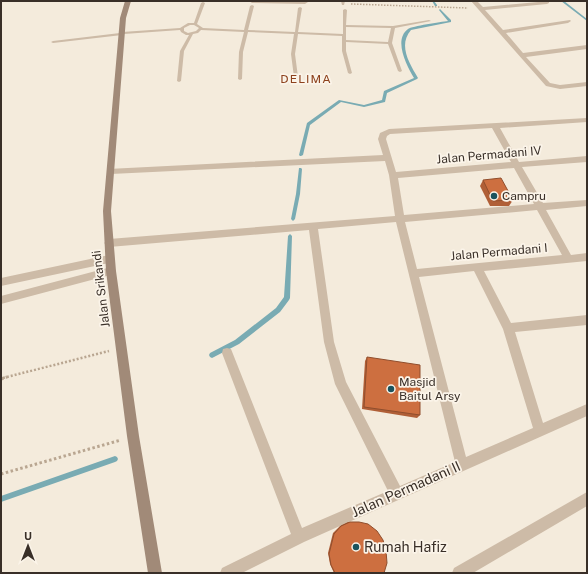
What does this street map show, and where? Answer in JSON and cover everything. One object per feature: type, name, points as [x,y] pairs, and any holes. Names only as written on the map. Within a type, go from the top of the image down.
[{"type":"main road","name":"Jalan Srikandi","points":[[128,1],[123,18],[107,211],[108,243],[133,436],[154,573]]},
{"type":"street","points":[[474,1],[548,85],[560,87],[587,84]]},
{"type":"street","points":[[252,3],[304,2]]},
{"type":"street","points":[[481,9],[546,2]]},
{"type":"street","points":[[502,32],[568,21]]},
{"type":"street","points":[[523,55],[587,47]]},
{"type":"street","points":[[462,464],[400,219],[393,175],[382,139],[385,133],[587,120]]},
{"type":"street","points":[[495,126],[569,259]]},
{"type":"street","points":[[111,171],[388,158]]},
{"type":"street","name":"Jalan Permadani IV","points":[[393,175],[587,159]]},
{"type":"street","points":[[108,243],[587,203]]},
{"type":"street","points":[[313,226],[329,342],[341,384],[397,494]]},
{"type":"street","name":"Jalan Permadani I","points":[[414,273],[587,257]]},
{"type":"street","points":[[1,282],[109,259]]},
{"type":"street","points":[[477,267],[508,328],[540,432]]},
{"type":"street","points":[[1,300],[111,271]]},
{"type":"street","points":[[508,328],[587,320]]},
{"type":"street","points":[[227,353],[299,537]]},
{"type":"street","name":"Jalan Permadani II","points":[[227,573],[299,537],[587,410]]},
{"type":"street","points":[[460,573],[587,499]]},
{"type":"lane","points":[[195,24],[203,3]]},
{"type":"lane","points":[[240,79],[241,52],[252,3]]},
{"type":"lane","points":[[296,77],[293,54],[300,8]]},
{"type":"lane","points":[[345,10],[344,51],[350,73]]},
{"type":"lane","points":[[345,26],[393,27],[429,21]]},
{"type":"lane","points":[[53,42],[122,33],[181,29],[186,25],[195,24],[200,26],[200,29]]},
{"type":"lane","points":[[393,27],[390,43],[400,71]]},
{"type":"lane","points":[[181,29],[183,32],[191,34]]},
{"type":"lane","points":[[179,81],[182,51],[191,34],[200,29],[345,35]]},
{"type":"lane","points":[[344,42],[390,43]]},
{"type":"path","points":[[343,3],[481,9]]},
{"type":"path","points":[[1,379],[121,348]]},
{"type":"path","points":[[1,474],[133,436]]},
{"type":"building","points":[[501,178],[513,200],[493,201],[483,180]]},
{"type":"building","name":"Masjid Baitul Arsy","points":[[367,357],[420,365],[420,415],[364,407]]},
{"type":"building","name":"Rumah Hafiz","points":[[350,522],[368,524],[377,531],[383,540],[387,563],[384,573],[335,573],[331,565],[329,554],[334,534],[341,526]]},
{"type":"waterway","points":[[433,1],[436,5]]},
{"type":"waterway","points":[[562,1],[587,20]]},
{"type":"waterway","points":[[301,155],[308,124],[340,101],[364,106],[384,101],[385,92],[416,78],[404,54],[403,40],[410,29],[450,21],[440,10]]},
{"type":"waterway","points":[[293,219],[298,194],[300,169]]},
{"type":"waterway","points":[[212,355],[237,342],[278,310],[287,298],[290,236]]},
{"type":"waterway","points":[[1,499],[115,459]]},
{"type":"place","name":"Campru","points":[[494,196]]},
{"type":"place","name":"Masjid Baitul Arsy","points":[[391,389]]},
{"type":"place","name":"Rumah Hafiz","points":[[356,547]]},
{"type":"district","name":"DELIMA","points":[[306,79]]}]
